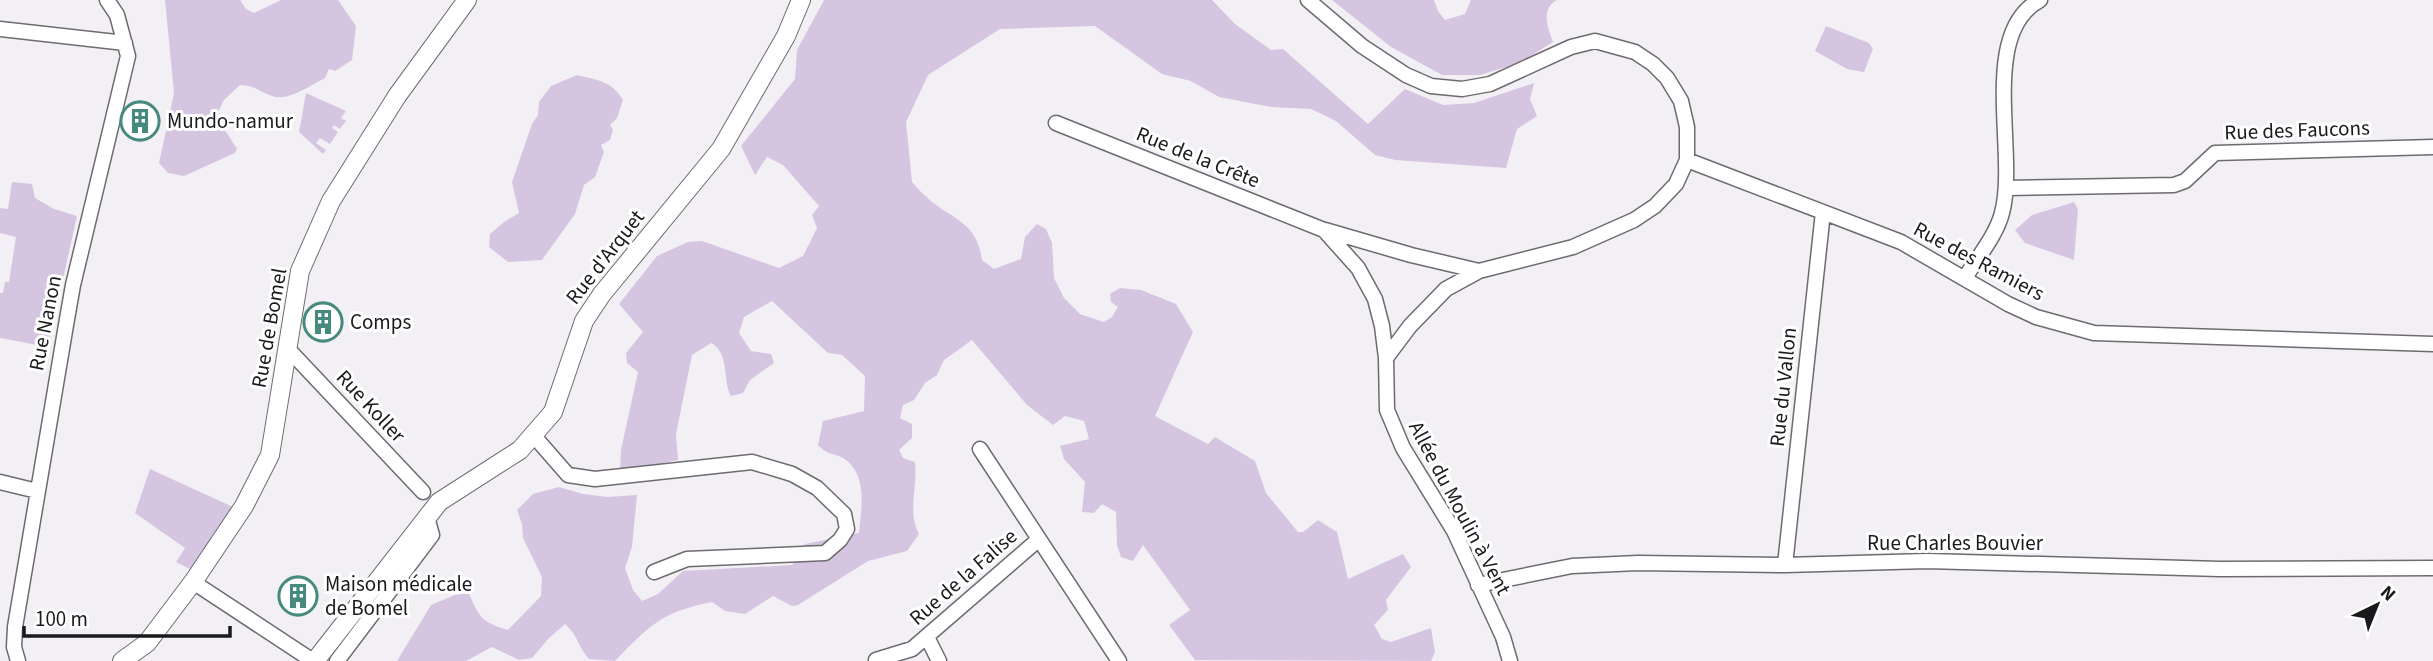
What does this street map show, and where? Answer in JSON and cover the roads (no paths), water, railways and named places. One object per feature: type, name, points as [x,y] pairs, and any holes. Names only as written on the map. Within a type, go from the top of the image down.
[{"type":"street","name":"Rue Nanon","points":[[18,661],[15,627],[73,285],[128,56],[117,15],[107,0]]},
{"type":"street","name":"Rue de Bomel","points":[[122,661],[147,643],[193,582],[244,506],[270,455],[300,271],[331,201],[397,96],[467,0]]},
{"type":"street","name":"Rue d'Arquet","points":[[314,661],[439,502],[520,450],[553,412],[584,321],[602,294],[721,149],[786,36],[801,0]]},
{"type":"street","points":[[1308,0],[1362,46],[1406,75],[1431,86],[1462,89],[1490,84],[1571,47],[1595,41],[1635,52],[1667,78],[1681,102],[1687,127],[1686,160],[1676,184],[1655,206],[1634,220],[1573,247],[1479,271],[1446,289],[1410,326],[1386,358]]},
{"type":"street","points":[[1965,278],[2001,215],[2006,188],[2004,60],[2008,39],[2017,20],[2032,4],[2040,0]]},
{"type":"street","points":[[0,29],[125,43]]},
{"type":"street","name":"Rue de la Crête","points":[[1056,123],[1324,230],[1479,271]]},
{"type":"street","name":"Rue des Faucons","points":[[2006,188],[2174,185],[2185,181],[2215,153],[2433,147]]},
{"type":"street","name":"Rue des Ramiers","points":[[1686,160],[1901,242],[2008,304],[2036,317],[2094,333],[2433,344]]},
{"type":"street","name":"Rue du Vallon","points":[[1785,565],[1823,212]]},
{"type":"street","name":"Rue de la Crête","points":[[1324,230],[1358,268],[1375,299],[1386,358]]},
{"type":"street","name":"Rue Koller","points":[[289,350],[423,492]]},
{"type":"street","name":"Allée du Moulin à Vent","points":[[1386,358],[1387,410],[1403,448],[1454,531],[1503,637],[1510,661]]},
{"type":"street","points":[[534,436],[568,474],[595,479],[752,462],[792,474],[817,488],[844,514],[848,529],[825,553],[687,559],[654,572]]},
{"type":"street","name":"Rue de la Falise","points":[[980,449],[1119,661]]},
{"type":"street","points":[[0,482],[37,491]]},
{"type":"street","points":[[337,661],[432,535],[427,517]]},
{"type":"street","name":"Rue de la Falise","points":[[876,660],[912,649],[1038,539]]},
{"type":"street","name":"Rue Charles Bouvier","points":[[1478,584],[1572,566],[1638,563],[1785,565],[1927,561],[2220,569],[2433,568]]},
{"type":"street","points":[[193,582],[314,661]]},
{"type":"street","points":[[927,637],[939,661]]},
{"type":"place","name":"Mundo-namur","points":[[140,121]]},
{"type":"place","name":"Comps","points":[[323,322]]},
{"type":"place","name":"Maison médicale de Bomel","points":[[298,596]]}]
